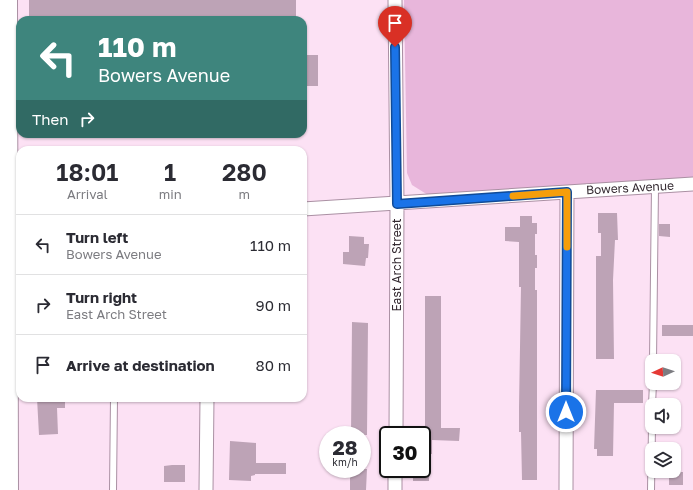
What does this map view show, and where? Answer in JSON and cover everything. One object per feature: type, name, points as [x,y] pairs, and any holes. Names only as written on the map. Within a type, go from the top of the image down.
[{"type":"street","points":[[8,0],[14,225],[5,427],[9,490]]},
{"type":"street","name":"East Arch Street","points":[[395,0],[397,204],[396,426]]},
{"type":"street","name":"Bowers Avenue","points":[[307,209],[693,184]]},
{"type":"street","points":[[566,490],[567,192]]},
{"type":"street","points":[[206,402],[206,490]]},
{"type":"street","points":[[395,478],[395,490]]},
{"type":"lane","points":[[653,354],[655,187]]},
{"type":"lane","points":[[113,490],[114,402]]},
{"type":"lane","points":[[651,490],[652,434]]},
{"type":"shaded area","points":[[404,0],[693,0],[693,179],[428,195],[412,185],[407,173]]},
{"type":"building","points":[[29,0],[296,0],[296,16],[29,16]]},
{"type":"building","points":[[307,55],[318,55],[318,86],[307,86]]},
{"type":"building","points":[[598,213],[617,213],[618,240],[615,240],[613,280],[614,359],[596,359],[596,256],[601,256],[601,233],[598,233]]},
{"type":"building","points":[[520,216],[532,216],[532,223],[537,223],[537,234],[535,234],[535,255],[537,255],[537,268],[535,268],[535,290],[537,290],[537,480],[522,480],[521,432],[519,432],[521,287],[519,287],[519,242],[505,241],[505,227],[520,227]]},
{"type":"building","points":[[659,224],[670,224],[670,237],[659,236]]},
{"type":"building","points":[[349,236],[364,237],[364,244],[369,244],[368,258],[366,258],[365,266],[343,264],[343,252],[349,252]]},
{"type":"building","points":[[425,296],[441,296],[441,428],[460,428],[459,441],[432,440],[431,454],[431,426],[425,426]]},
{"type":"building","points":[[352,322],[368,323],[367,426],[351,426]]},
{"type":"building","points":[[662,325],[693,325],[693,336],[662,336]]},
{"type":"building","points":[[596,390],[643,390],[643,403],[614,403],[613,456],[597,456],[597,449],[594,449]]},
{"type":"building","points":[[37,402],[65,402],[65,408],[57,408],[58,434],[39,435]]},
{"type":"building","points":[[230,441],[256,443],[256,463],[286,463],[286,474],[255,474],[251,476],[251,481],[229,480]]},
{"type":"building","points":[[185,465],[185,482],[164,482],[164,466]]},
{"type":"building","points":[[681,472],[683,472],[683,485],[669,485],[669,478],[681,478]]},
{"type":"building","points":[[350,478],[367,478],[366,490],[350,490]]},
{"type":"building","points":[[413,478],[429,478],[429,481],[413,481]]},
{"type":"slow traffic","points":[[513,196],[567,192],[567,247]]},
{"type":"route","points":[[395,47],[397,204],[567,192],[566,412]]}]
